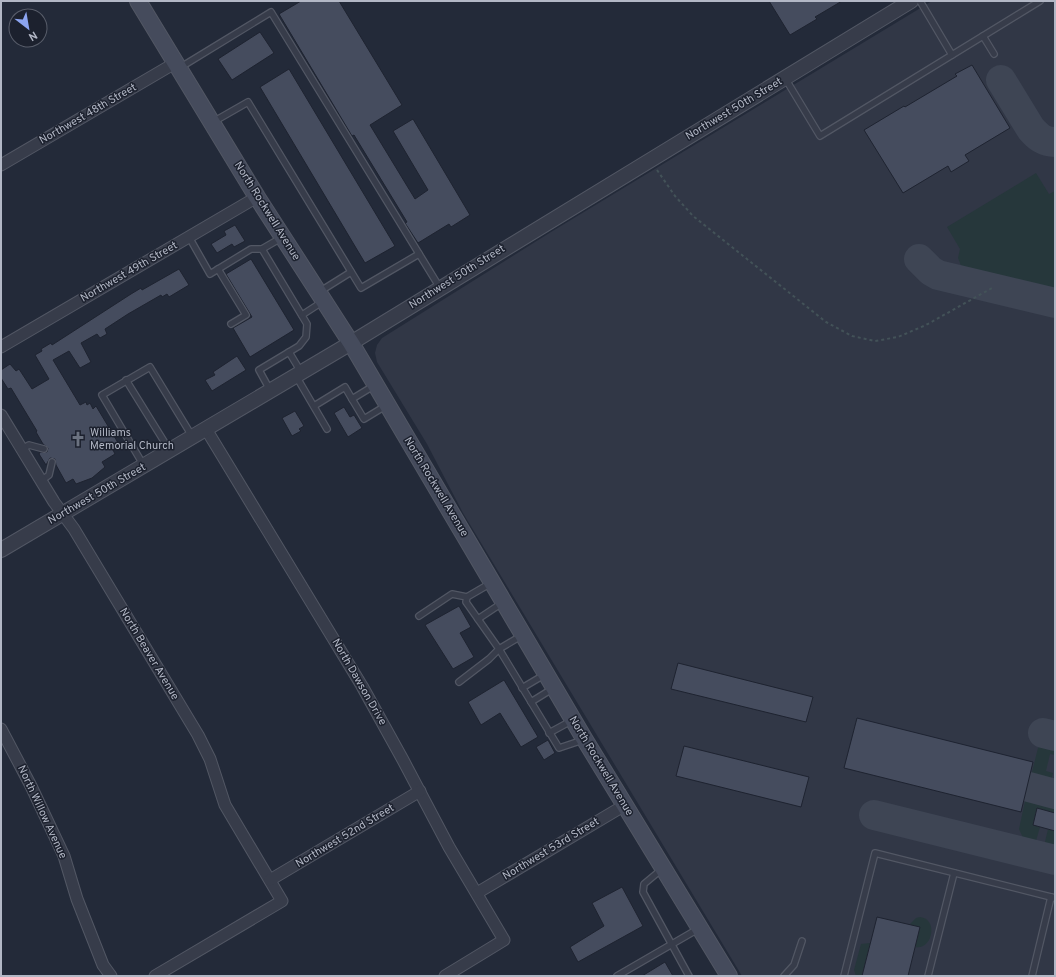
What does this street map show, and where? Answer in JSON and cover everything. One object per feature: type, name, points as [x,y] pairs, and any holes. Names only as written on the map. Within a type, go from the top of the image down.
[{"type":"main road","name":"North Rockwell Avenue","points":[[138,1],[257,197],[351,343],[573,720],[729,976]]},
{"type":"street","name":"Northwest 50th Street","points":[[1,550],[351,343],[911,1]]},
{"type":"street","name":"Northwest 48th Street","points":[[1,165],[177,66]]},
{"type":"street","name":"Northwest 49th Street","points":[[1,347],[257,197]]},
{"type":"street","name":"North Beaver Avenue","points":[[1,415],[62,514],[74,529],[198,735],[210,759],[224,805],[282,901],[155,976]]},
{"type":"street","name":"North Dawson Drive","points":[[206,429],[362,686],[460,867],[504,940],[445,976]]},
{"type":"street","name":"North Willow Avenue","points":[[1,729],[31,786],[64,856],[77,899],[103,965],[111,976]]},
{"type":"street","name":"Northwest 52nd Street","points":[[270,880],[420,792]]},
{"type":"street","name":"Northwest 53rd Street","points":[[477,893],[625,805]]},
{"type":"lane","points":[[920,1],[952,55]]},
{"type":"lane","points":[[785,78],[820,136],[1040,1]]},
{"type":"lane","points":[[177,66],[270,12],[440,288]]},
{"type":"lane","points":[[983,36],[994,54]]},
{"type":"lane","points":[[212,123],[248,102],[360,288],[419,254]]},
{"type":"lane","points":[[189,237],[210,274],[251,250],[262,249],[283,236]]},
{"type":"lane","points":[[262,249],[307,324],[306,337],[299,346],[259,370],[271,391]]},
{"type":"lane","points":[[218,269],[246,315],[231,324]]},
{"type":"lane","points":[[302,315],[321,296],[351,272]]},
{"type":"lane","points":[[289,352],[314,406],[327,429]]},
{"type":"lane","points":[[144,466],[102,395],[126,380],[150,367],[192,437]]},
{"type":"lane","points":[[126,380],[170,451]]},
{"type":"lane","points":[[352,399],[376,385]]},
{"type":"lane","points":[[314,406],[345,387],[364,419],[388,405]]},
{"type":"lane","points":[[22,449],[29,445],[44,449]]},
{"type":"lane","points":[[41,481],[49,475],[52,462]]},
{"type":"lane","points":[[419,616],[452,594],[467,597],[492,582]]},
{"type":"lane","points":[[467,597],[466,602],[499,649],[559,748],[573,745],[585,740]]},
{"type":"lane","points":[[478,619],[504,602]]},
{"type":"lane","points":[[459,682],[489,659],[499,649],[523,634]]},
{"type":"lane","points":[[522,688],[550,681]]},
{"type":"lane","points":[[531,702],[550,681]]},
{"type":"lane","points":[[550,733],[573,720]]},
{"type":"lane","points":[[844,976],[875,853],[1053,898],[1032,976]]},
{"type":"lane","points":[[664,868],[644,884],[642,892],[689,976]]},
{"type":"lane","points":[[928,976],[954,873]]},
{"type":"lane","points":[[617,976],[700,928]]},
{"type":"lane","points":[[784,976],[794,965],[802,941]]},
{"type":"path","points":[[650,160],[675,196],[693,216],[826,322],[852,336],[875,341],[898,337],[926,325],[992,288]]},
{"type":"shaded area","points":[[932,1],[1055,1],[1055,976],[742,976],[463,513],[427,444],[377,362],[375,353],[377,345],[382,338],[551,232]]},
{"type":"shaded area","points":[[1036,173],[1049,194],[1055,191],[1055,290],[962,268],[958,258],[960,249],[947,227]]},
{"type":"shaded area","points":[[1048,740],[1055,742],[1055,755],[1050,754],[1046,771],[1053,773],[1051,781],[1044,784],[1030,780],[1038,748]]},
{"type":"shaded area","points":[[1027,792],[1055,799],[1055,813],[1037,809],[1033,825],[1040,827],[1036,841],[1033,842],[1024,840],[1019,829]]},
{"type":"shaded area","points":[[1048,829],[1055,831],[1055,847],[1047,845],[1045,842]]},
{"type":"shaded area","points":[[920,917],[926,919],[930,923],[931,934],[926,944],[921,947],[915,947],[909,925],[916,918]]},
{"type":"shaded area","points":[[870,943],[862,976],[856,976],[854,970],[861,944]]},
{"type":"building","points":[[301,1],[339,1],[402,105],[370,125],[415,199],[428,190],[393,131],[413,119],[470,215],[451,227],[449,224],[418,243],[405,223],[407,222],[354,135],[352,136],[279,14]]},
{"type":"building","points":[[769,1],[842,1],[815,17],[817,19],[790,35]]},
{"type":"building","points":[[260,32],[274,53],[232,80],[218,59]]},
{"type":"building","points":[[972,65],[1010,128],[965,155],[969,161],[951,172],[948,166],[903,193],[864,130],[957,76],[955,74]]},
{"type":"building","points":[[289,69],[395,246],[365,263],[260,87]]},
{"type":"building","points":[[235,225],[245,241],[234,247],[232,244],[217,253],[211,244],[226,235],[224,231]]},
{"type":"building","points":[[251,259],[294,330],[250,357],[233,328],[252,317],[226,274]]},
{"type":"building","points":[[179,269],[189,285],[169,297],[167,294],[162,297],[161,295],[128,314],[105,329],[107,334],[100,338],[97,334],[81,343],[91,362],[80,368],[69,351],[53,360],[80,405],[86,402],[87,405],[90,403],[93,409],[96,406],[120,446],[113,450],[115,454],[102,462],[105,467],[92,478],[76,484],[73,479],[66,483],[56,465],[55,459],[50,458],[46,465],[39,454],[40,452],[47,452],[48,448],[43,444],[36,432],[37,431],[11,388],[8,389],[1,378],[1,370],[10,364],[16,371],[19,369],[32,389],[49,379],[35,355],[42,351],[41,349],[51,343],[52,345],[141,288],[142,290]]},
{"type":"building","points":[[237,356],[246,370],[212,391],[205,380],[215,375],[213,372]]},
{"type":"building","points":[[344,407],[350,417],[354,415],[362,428],[348,437],[334,413]]},
{"type":"building","points":[[295,411],[304,426],[299,429],[301,431],[292,436],[282,418]]},
{"type":"building","points":[[459,606],[471,627],[460,633],[474,657],[453,669],[425,625]]},
{"type":"building","points":[[678,663],[813,697],[806,722],[671,689]]},
{"type":"building","points":[[504,680],[538,737],[521,747],[500,713],[481,725],[468,702]]},
{"type":"building","points":[[857,718],[1033,762],[1021,812],[844,768]]},
{"type":"building","points":[[548,740],[555,753],[544,760],[536,747]]},
{"type":"building","points":[[684,746],[809,777],[801,807],[676,776]]},
{"type":"building","points":[[1037,808],[1055,813],[1055,831],[1033,825]]},
{"type":"building","points":[[622,887],[643,926],[578,962],[570,947],[604,926],[592,903]]},
{"type":"building","points":[[877,917],[920,927],[908,976],[862,976]]},
{"type":"building","points":[[665,962],[673,976],[642,976]]},
{"type":"taxiway","points":[[1001,80],[1031,129],[1042,138],[1055,142]]},
{"type":"taxiway","points":[[919,259],[931,271],[938,275],[1055,303]]},
{"type":"taxiway","points":[[1043,733],[1055,736]]},
{"type":"taxiway","points":[[1029,787],[1055,794]]},
{"type":"taxiway","points":[[874,815],[1055,860]]},
{"type":"place","name":"Williams Memorial Church","points":[[78,439]]}]
